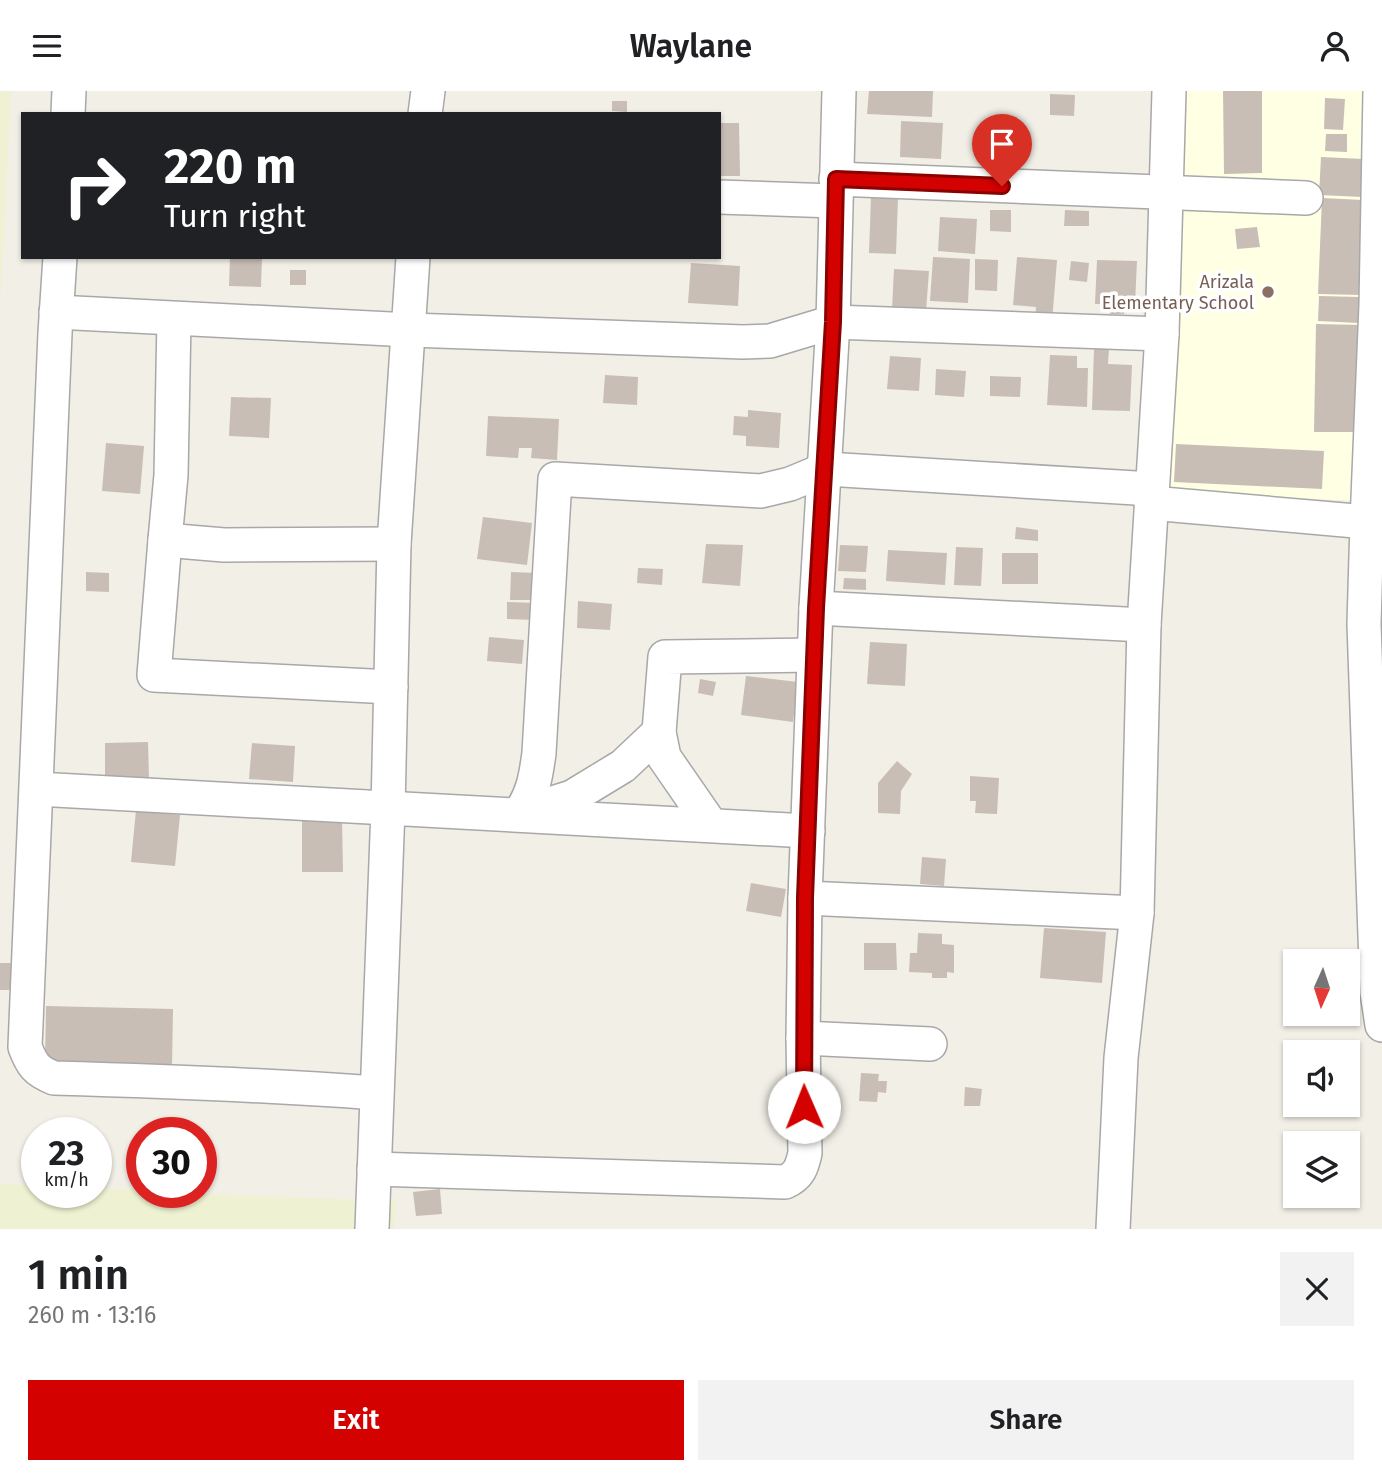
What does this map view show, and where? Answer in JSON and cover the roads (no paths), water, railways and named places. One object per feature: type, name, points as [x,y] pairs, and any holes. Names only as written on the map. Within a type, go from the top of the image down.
[{"type":"street","points":[[68,112],[69,91]]},
{"type":"street","points":[[425,112],[428,91]]},
{"type":"street","points":[[374,1169],[785,1182],[795,1178],[801,1169],[806,1153],[803,1038],[805,898],[816,608],[833,322],[839,91]]},
{"type":"street","points":[[1113,1229],[1121,1058],[1137,913],[1144,625],[1162,334],[1169,91]]},
{"type":"street","points":[[1380,91],[1375,523],[1365,637],[1377,992],[1382,1024]]},
{"type":"street","points":[[721,197],[835,190],[1167,192],[1306,198]]},
{"type":"street","points":[[60,259],[25,1047],[38,1072],[54,1077],[281,1085],[375,1093]]},
{"type":"street","points":[[372,1229],[375,1093],[388,809],[394,544],[413,259]]},
{"type":"street","points":[[56,312],[410,330],[751,342],[770,341],[833,322],[1162,334]]},
{"type":"street","points":[[174,319],[171,475],[154,675],[391,687]]},
{"type":"street","points":[[519,814],[535,783],[539,753],[555,479],[761,491],[790,484],[826,469],[1152,496],[1375,523]]},
{"type":"street","points":[[165,540],[225,545],[394,544]]},
{"type":"street","points":[[816,608],[1144,625]]},
{"type":"street","points":[[711,825],[664,757],[659,732],[665,657],[814,655]]},
{"type":"street","points":[[519,814],[572,797],[623,766],[659,732]]},
{"type":"street","points":[[37,789],[808,831]]},
{"type":"street","points":[[805,898],[1137,913]]},
{"type":"street","points":[[803,1038],[930,1044]]},
{"type":"place","name":"Arizala Elementary School","points":[[1268,292]]}]
